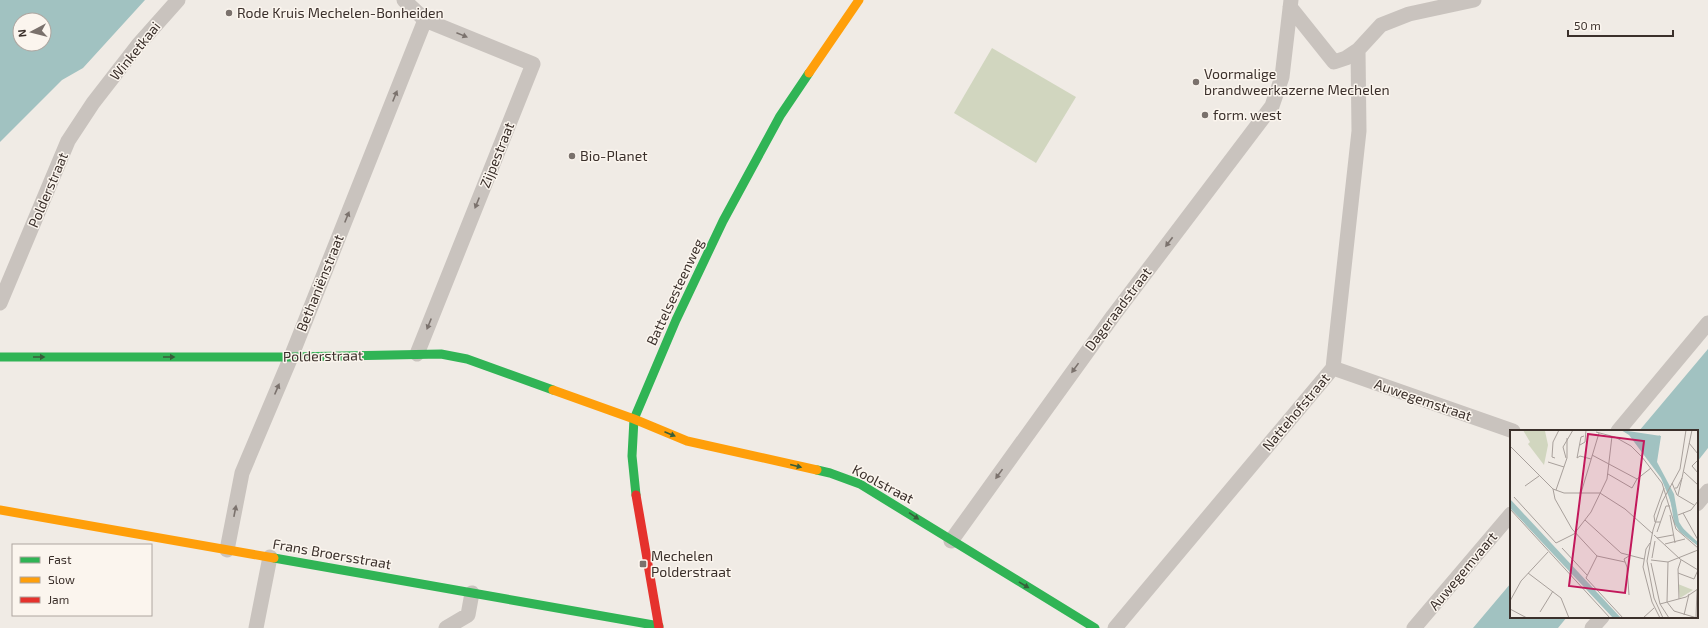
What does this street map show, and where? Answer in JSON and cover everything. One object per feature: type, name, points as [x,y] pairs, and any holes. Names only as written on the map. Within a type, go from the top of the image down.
[{"type":"street","name":"Winketkaai","points":[[94,103],[138,44],[178,0]]},
{"type":"street","points":[[404,0],[425,20]]},
{"type":"street","name":"Battelsesteenweg","points":[[659,627],[636,492],[632,456],[634,419],[676,320],[723,221],[780,116],[859,0]]},
{"type":"street","points":[[1290,3],[1334,62],[1346,58],[1358,50],[1380,25],[1409,14],[1474,0]]},
{"type":"street","name":"Dageraadstraat","points":[[951,541],[1113,316],[1272,106],[1282,77],[1290,3]]},
{"type":"street","name":"Zijpestraat","points":[[417,354],[533,64],[425,20]]},
{"type":"street","name":"Bethaniënstraat","points":[[227,550],[242,473],[291,357],[425,20]]},
{"type":"street","name":"Nattehofstraat","points":[[1115,628],[1333,368],[1359,132],[1358,50]]},
{"type":"street","name":"Polderstraat","points":[[0,303],[68,141],[94,103]]},
{"type":"street","points":[[1619,430],[1708,323]]},
{"type":"street","name":"Polderstraat","points":[[0,358],[291,357],[441,354],[467,359],[634,419]]},
{"type":"street","name":"Auwegemstraat","points":[[1333,368],[1510,430]]},
{"type":"street","name":"Koolstraat","points":[[634,419],[686,441],[830,473],[860,484],[1095,628]]},
{"type":"street","points":[[1698,503],[1708,491]]},
{"type":"street","name":"Frans Broersstraat","points":[[0,510],[659,627]]},
{"type":"street","name":"Auwegemvaart","points":[[1414,628],[1510,515]]},
{"type":"street","points":[[256,628],[270,557]]},
{"type":"street","points":[[446,628],[468,615],[472,593]]},
{"type":"street","points":[[1592,628],[1601,618]]},
{"type":"green space","points":[[992,48],[1076,97],[1036,163],[954,113]]},
{"type":"water","points":[[0,0],[145,0],[83,68],[62,80],[0,142]]},
{"type":"water","points":[[1708,349],[1708,448],[1698,461],[1698,430],[1640,430]]},
{"type":"water","points":[[1510,584],[1510,618],[1566,618],[1558,628],[1473,628]]},
{"type":"traffic: fast","points":[[636,495],[632,456],[634,419],[676,320],[723,221],[780,116],[809,73]]},
{"type":"traffic: fast","points":[[0,357],[291,357],[441,354],[467,359],[553,390]]},
{"type":"traffic: fast","points":[[817,470],[860,484],[1095,628]]},
{"type":"traffic: fast","points":[[274,558],[659,626]]},
{"type":"traffic: slow","points":[[809,73],[859,0]]},
{"type":"traffic: slow","points":[[553,390],[634,419],[687,441],[817,470]]},
{"type":"traffic: slow","points":[[0,510],[274,558]]},
{"type":"traffic: jam","points":[[636,495],[659,628]]},
{"type":"place","name":"Rode Kruis Mechelen-Bonheiden","points":[[229,13]]},
{"type":"place","name":"Voormalige brandweerkazerne Mechelen","points":[[1196,82]]},
{"type":"place","name":"form. west","points":[[1205,115]]},
{"type":"place","name":"Bio-Planet","points":[[572,156]]},
{"type":"place","name":"Mechelen Polderstraat","points":[[643,564]]}]
